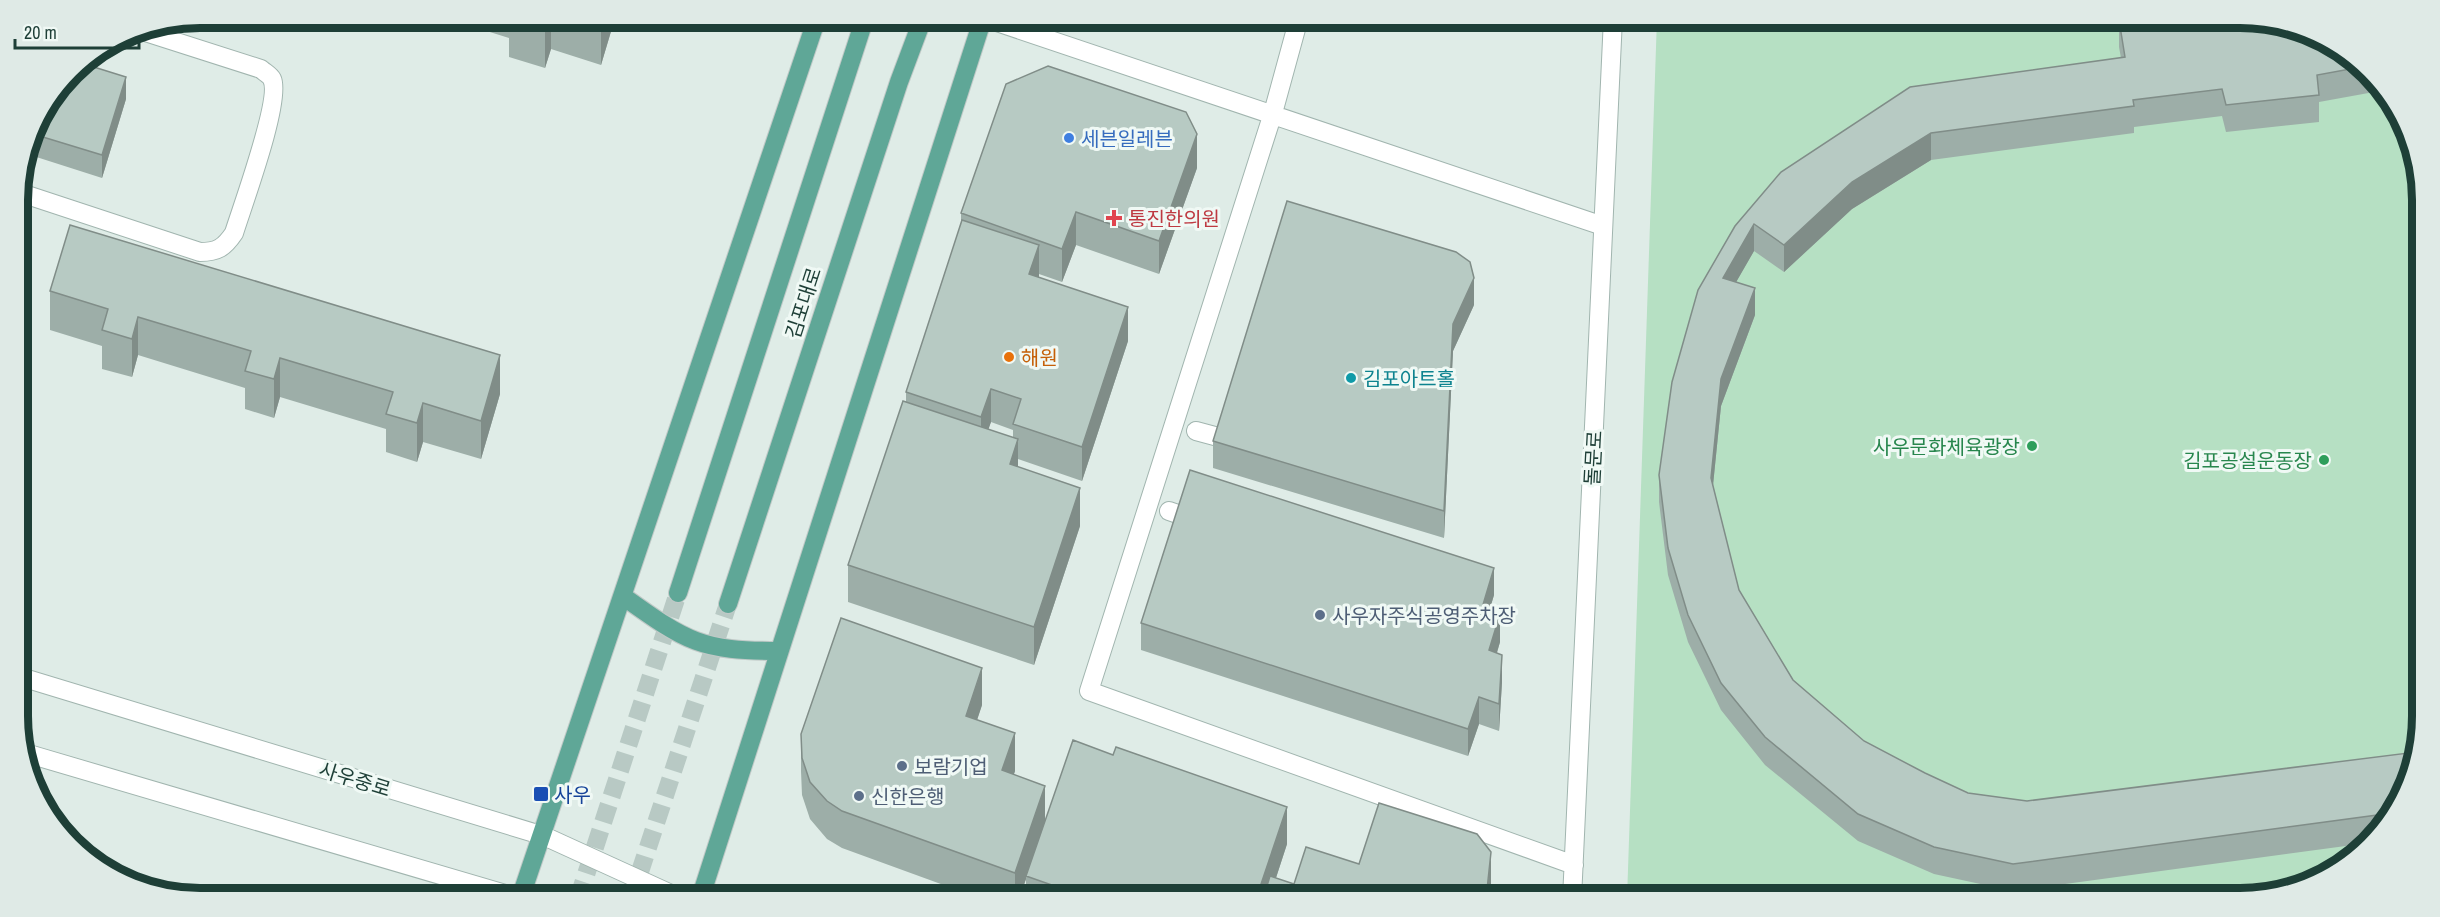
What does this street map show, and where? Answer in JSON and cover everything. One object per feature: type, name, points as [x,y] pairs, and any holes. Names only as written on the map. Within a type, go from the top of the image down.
[{"type":"main road","points":[[525,888],[814,28]]},
{"type":"main road","name":"김포대로","points":[[678,593],[862,28]]},
{"type":"main road","name":"김포대로","points":[[728,604],[919,28]]},
{"type":"main road","points":[[704,888],[981,28]]},
{"type":"main road","points":[[624,597],[675,633],[698,644],[731,651],[779,651]]},
{"type":"street","points":[[1014,28],[1273,113],[1603,226]]},
{"type":"street","points":[[1296,28],[1273,113],[1089,691],[1574,865]]},
{"type":"street","name":"돌문로","points":[[1573,888],[1613,28]]},
{"type":"street","points":[[29,196],[200,252],[213,252],[225,247],[234,233],[270,115],[274,90],[272,78],[261,69],[154,35]]},
{"type":"street","points":[[1196,431],[1252,447]]},
{"type":"street","points":[[1169,511],[1218,528]]},
{"type":"street","name":"사우중로","points":[[28,678],[544,836],[658,888]]},
{"type":"street","points":[[34,756],[484,888]]},
{"type":"green space","name":"사우문화체육광장","points":[[1657,28],[2240,28],[2266,31],[2359,77],[2376,96],[2398,135],[2406,156],[2412,201],[2412,716],[2406,761],[2394,793],[2383,812],[2361,838],[2326,865],[2305,875],[2284,883],[2251,888],[1627,888]]},
{"type":"building","points":[[2120,28],[2240,28],[2273,32],[2295,38],[2316,46],[2350,69],[2317,75],[2319,95],[2226,105],[2222,89],[2133,100],[2134,106],[1931,133],[1852,182],[1784,245],[1754,224],[1723,278],[1755,288],[1721,379],[1711,478],[1739,590],[1793,680],[1864,741],[1968,793],[2027,801],[2407,753],[2394,793],[2381,814],[2013,864],[1934,847],[1858,814],[1765,737],[1721,683],[1688,615],[1668,548],[1659,475],[1672,382],[1698,290],[1735,226],[1781,172],[1910,87],[2125,57]]},
{"type":"building","points":[[1048,66],[1186,112],[1197,134],[1159,241],[1076,212],[1062,249],[961,213],[1006,84]]},
{"type":"building","points":[[93,67],[126,77],[102,155],[41,137],[46,124],[64,96]]},
{"type":"building","points":[[1287,201],[1456,252],[1470,262],[1474,278],[1453,324],[1444,511],[1213,441]]},
{"type":"building","points":[[962,220],[1039,245],[1029,274],[1128,307],[1082,447],[1013,424],[1021,399],[991,389],[981,417],[906,392]]},
{"type":"building","points":[[70,225],[500,355],[481,421],[423,403],[417,423],[386,414],[393,392],[280,358],[274,379],[245,371],[251,351],[138,317],[132,339],[102,330],[108,309],[50,291]]},
{"type":"building","points":[[903,401],[1018,439],[1010,464],[1080,488],[1034,627],[848,565]]},
{"type":"building","name":"사우자주식공영주차장","points":[[1190,470],[1494,568],[1482,608],[1500,614],[1489,650],[1502,655],[1499,704],[1479,697],[1468,729],[1141,623]]},
{"type":"building","points":[[841,618],[982,668],[966,716],[1015,733],[1002,770],[1045,786],[1015,873],[842,811],[827,801],[810,782],[802,758],[801,734]]},
{"type":"building","points":[[1073,740],[1113,755],[1116,747],[1287,807],[1260,888],[1060,888],[1026,876]]},
{"type":"building","points":[[1379,803],[1477,834],[1491,852],[1487,888],[1266,888],[1270,876],[1294,884],[1306,847],[1359,864]]},
{"type":"tunnel","points":[[582,888],[678,593]]},
{"type":"tunnel","points":[[635,888],[728,604]]},
{"type":"place","name":"세븐일레븐","points":[[1069,138]]},
{"type":"place","name":"통진한의원","points":[[1114,218]]},
{"type":"place","name":"해원","points":[[1009,357]]},
{"type":"place","name":"김포아트홀","points":[[1351,378]]},
{"type":"place","name":"사우문화체육광장","points":[[2032,446]]},
{"type":"place","name":"김포공설운동장","points":[[2324,460]]},
{"type":"place","name":"사우자주식공영주차장","points":[[1320,615]]},
{"type":"place","name":"보람기업","points":[[902,766]]},
{"type":"place","name":"사우","points":[[541,794]]},
{"type":"place","name":"신한은행","points":[[859,796]]}]
